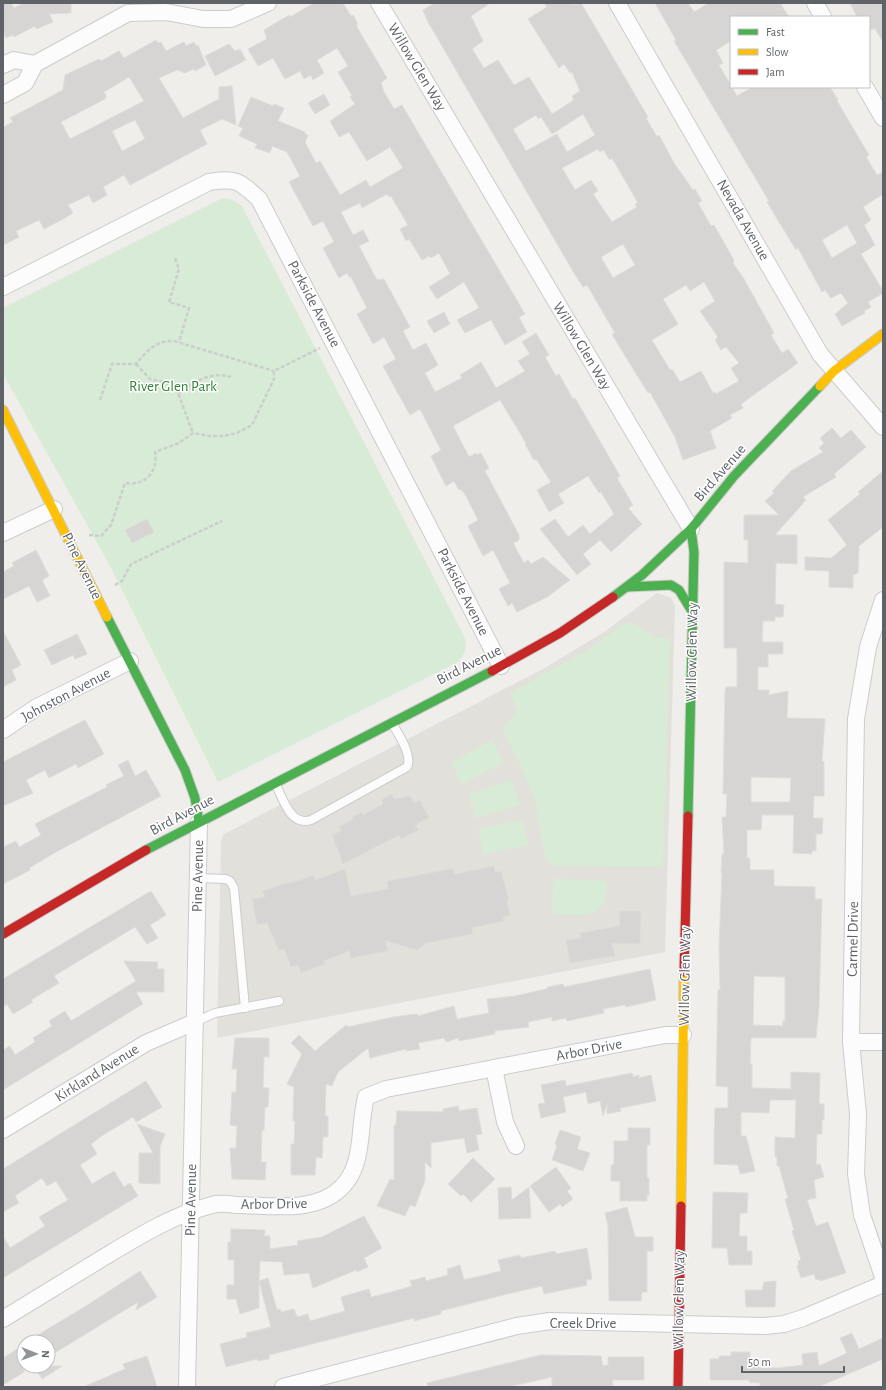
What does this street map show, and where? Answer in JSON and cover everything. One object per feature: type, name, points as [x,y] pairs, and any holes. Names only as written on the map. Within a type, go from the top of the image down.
[{"type":"street","points":[[3,95],[25,83],[35,64],[126,8],[166,12],[203,19],[232,19],[259,9],[268,3]]},
{"type":"street","name":"Willow Glen Way","points":[[379,3],[691,529],[694,552],[683,1035],[678,1387]]},
{"type":"street","name":"Nevada Avenue","points":[[617,3],[820,354],[883,428]]},
{"type":"street","points":[[815,3],[822,16]]},
{"type":"street","points":[[3,65],[14,60],[35,64]]},
{"type":"street","points":[[866,88],[883,118]]},
{"type":"street","name":"Parkside Avenue","points":[[3,287],[209,182],[231,179],[247,188],[259,199],[334,341],[501,666]]},
{"type":"street","name":"Bird Avenue","points":[[3,934],[105,872],[275,782],[501,666],[560,633],[627,587],[691,529],[734,476],[834,371],[883,334]]},
{"type":"street","name":"Pine Avenue","points":[[3,410],[54,508],[185,770],[195,798],[199,822],[188,1387]]},
{"type":"street","points":[[3,533],[54,508]]},
{"type":"street","points":[[627,587],[671,585],[679,590],[693,613]]},
{"type":"street","name":"Carmel Drive","points":[[883,600],[868,647],[856,719],[851,1042],[858,1114],[856,1174],[862,1215],[883,1277]]},
{"type":"street","name":"Johnston Avenue","points":[[3,730],[37,707],[130,661]]},
{"type":"street","name":"Kirkland Avenue","points":[[3,1130],[146,1043],[195,1022]]},
{"type":"street","name":"Arbor Drive","points":[[3,1319],[145,1232],[191,1212],[214,1204],[299,1206],[322,1201],[341,1188],[354,1170],[360,1148],[361,1115],[366,1097],[386,1089],[665,1035],[683,1035]]},
{"type":"street","points":[[851,1042],[883,1042]]},
{"type":"street","points":[[494,1068],[505,1122],[516,1146]]},
{"type":"street","name":"Creek Drive","points":[[283,1387],[517,1326],[550,1321],[678,1325],[765,1326],[784,1324],[803,1318],[883,1284]]},
{"type":"lane","points":[[275,782],[292,816],[298,821],[304,822],[311,820],[407,767],[409,763],[408,756],[392,722]]},
{"type":"lane","points":[[197,878],[226,879],[230,881],[234,888],[245,1008]]},
{"type":"lane","points":[[195,1022],[216,1013],[279,1001]]},
{"type":"path","points":[[175,258],[179,269],[169,302],[189,308],[179,342]]},
{"type":"path","points":[[136,364],[146,351],[158,343],[166,340],[179,342],[274,372],[334,341]]},
{"type":"path","points":[[100,400],[112,364],[136,364],[150,379],[164,382],[173,387],[178,393],[193,433]]},
{"type":"path","points":[[89,535],[102,536],[111,525],[125,483],[133,484],[147,479],[153,472],[156,459],[155,452],[179,443],[193,433],[210,436],[224,436],[237,433],[252,425],[274,379],[274,372]]},
{"type":"path","points":[[178,393],[193,383],[215,375],[231,377]]},
{"type":"path","points":[[115,585],[122,581],[131,564],[222,521]]},
{"type":"shaded area","points":[[657,593],[671,598],[675,606],[665,952],[217,1038],[221,841],[224,834],[543,669],[604,632]]},
{"type":"green space","name":"River Glen Park","points":[[223,198],[233,200],[242,206],[466,640],[465,652],[458,662],[218,782],[110,566],[3,374],[3,308]]},
{"type":"green space","points":[[631,623],[637,625],[655,637],[670,638],[663,867],[554,866],[548,862],[545,856],[535,801],[502,727],[518,712],[510,693],[584,652],[625,624]]},
{"type":"green space","points":[[492,740],[504,762],[462,784],[451,762]]},
{"type":"green space","points":[[512,780],[520,805],[476,818],[468,794]]},
{"type":"green space","points":[[523,820],[528,845],[483,854],[478,829]]},
{"type":"green space","points":[[553,879],[607,881],[606,894],[603,904],[598,910],[584,915],[552,914]]},
{"type":"building","points":[[3,3],[11,3],[14,8],[24,3],[71,3],[71,13],[49,14],[53,22],[36,29],[35,26],[14,37],[13,35],[6,38],[3,32]]},
{"type":"building","points":[[314,3],[343,3],[351,16],[353,15],[358,24],[356,25],[387,78],[381,83],[384,92],[394,109],[402,105],[525,314],[519,317],[527,332],[505,345],[491,320],[465,333],[457,320],[479,308],[464,282],[437,299],[429,287],[450,274],[439,253],[431,258],[429,256],[422,260],[409,239],[406,241],[400,229],[408,225],[391,196],[389,197],[387,194],[362,208],[360,203],[341,212],[353,235],[363,230],[369,241],[359,246],[377,280],[384,279],[410,327],[403,331],[413,350],[426,343],[438,365],[425,373],[435,392],[462,378],[460,375],[481,362],[496,388],[525,371],[518,361],[530,354],[522,342],[536,333],[549,355],[545,357],[556,376],[559,374],[573,399],[575,398],[620,476],[617,478],[633,505],[628,508],[642,524],[611,552],[600,540],[583,554],[591,564],[577,575],[540,529],[555,519],[568,537],[583,525],[590,534],[614,514],[601,492],[599,493],[588,476],[558,494],[564,503],[549,512],[537,490],[551,482],[536,459],[534,460],[525,444],[526,443],[500,400],[453,426],[469,457],[476,453],[477,455],[481,453],[489,468],[485,471],[519,535],[519,540],[513,543],[524,563],[528,560],[531,564],[543,557],[570,580],[547,597],[517,612],[512,603],[508,606],[499,589],[510,583],[493,550],[483,556],[468,526],[478,520],[466,496],[461,489],[459,490],[454,481],[446,486],[431,456],[441,450],[420,409],[410,415],[383,366],[396,359],[384,337],[373,344],[357,314],[367,308],[351,277],[349,277],[347,273],[339,278],[323,248],[334,242],[323,221],[313,226],[289,182],[300,176],[287,152],[272,146],[270,153],[255,148],[257,144],[239,136],[243,128],[238,126],[251,97],[273,106],[274,104],[284,108],[278,121],[305,132],[305,134],[308,135],[305,142],[316,163],[320,161],[340,195],[366,180],[370,187],[403,168],[390,147],[367,161],[349,132],[339,137],[330,121],[355,104],[338,72],[348,66],[337,48],[317,60],[324,73],[313,80],[311,75],[304,79],[300,71],[285,79],[273,58],[258,66],[248,49],[267,39],[264,30],[289,15],[290,17]]},
{"type":"building","points":[[435,3],[490,3],[471,16],[483,41],[472,49],[484,68],[498,60],[514,85],[529,77],[552,114],[574,100],[572,96],[580,91],[572,72],[570,73],[564,64],[559,68],[528,19],[547,7],[544,3],[572,3],[573,5],[581,3],[648,117],[646,118],[657,137],[659,135],[674,163],[693,190],[695,189],[702,201],[698,203],[711,226],[714,225],[734,260],[733,263],[744,279],[774,333],[771,335],[782,353],[788,349],[798,363],[741,404],[743,408],[730,415],[732,418],[710,431],[716,448],[683,460],[675,437],[650,392],[648,393],[619,346],[612,334],[615,333],[587,285],[583,287],[574,273],[428,22],[423,10]],"holes":[[[583,114],[595,135],[567,152],[557,134],[526,151],[513,129],[536,115],[538,119],[541,117],[552,134]],[[598,149],[600,152],[603,150],[610,160],[612,158],[638,203],[635,204],[637,207],[612,222],[593,194],[598,191],[591,180],[575,190],[562,168]],[[623,244],[635,265],[613,278],[601,257]],[[704,282],[715,301],[700,311],[718,337],[715,340],[721,350],[726,347],[739,363],[731,368],[739,381],[716,394],[715,392],[713,393],[701,371],[680,382],[672,369],[670,370],[652,340],[678,324],[663,299],[686,285],[690,291]]]},
{"type":"building","points":[[655,3],[688,3],[694,12],[709,3],[780,3],[788,16],[730,16],[730,42],[716,50],[723,63],[719,65],[730,84],[730,88],[732,88],[737,96],[750,88],[831,88],[869,155],[866,157],[877,175],[883,172],[883,194],[863,207],[871,220],[864,225],[875,245],[861,254],[883,291],[883,293],[868,302],[871,307],[864,311],[865,313],[842,326],[835,314],[848,303],[841,293],[831,298],[825,290],[822,292],[798,248],[796,250],[767,202],[769,201],[674,41],[676,40]],"holes":[[[847,225],[857,243],[832,258],[822,240]]]},
{"type":"building","points":[[850,3],[883,3],[883,42],[875,28],[870,30],[870,16],[856,16]]},
{"type":"building","points":[[156,40],[158,43],[161,42],[166,51],[184,42],[186,46],[194,42],[196,46],[198,45],[206,65],[195,71],[194,69],[185,73],[177,70],[159,78],[183,118],[219,99],[219,87],[232,86],[236,125],[222,119],[200,130],[207,144],[130,185],[124,175],[103,187],[107,195],[93,203],[89,195],[68,205],[73,213],[65,218],[44,229],[39,220],[16,231],[19,237],[3,245],[3,127],[13,122],[10,118],[63,90],[65,75],[99,59],[101,61],[119,51],[124,58]],"holes":[[[129,77],[144,101],[70,139],[61,122],[105,99],[106,96],[104,92]],[[135,120],[145,139],[122,151],[112,131]]]},
{"type":"building","points":[[229,44],[235,51],[240,49],[246,60],[215,76],[205,56]]},
{"type":"building","points":[[324,94],[330,105],[315,114],[308,103]]},
{"type":"building","points":[[444,312],[450,324],[434,333],[427,321]]},
{"type":"building","points":[[832,428],[841,438],[851,430],[866,447],[834,474],[836,477],[803,497],[806,500],[775,535],[797,535],[797,564],[776,563],[775,604],[784,605],[783,617],[775,617],[775,621],[763,621],[762,642],[783,642],[783,654],[768,654],[768,667],[758,667],[758,690],[769,690],[769,695],[788,691],[787,718],[825,719],[822,761],[824,762],[824,796],[814,796],[813,818],[823,818],[822,834],[816,834],[816,851],[812,851],[812,854],[793,853],[794,815],[762,815],[761,830],[747,830],[747,858],[750,858],[750,870],[774,870],[774,886],[815,887],[815,899],[822,899],[819,1007],[816,1038],[751,1038],[750,1064],[752,1064],[752,1088],[791,1089],[791,1072],[820,1073],[819,1104],[824,1104],[824,1120],[822,1120],[822,1134],[817,1134],[816,1165],[820,1164],[824,1177],[814,1180],[816,1198],[807,1200],[816,1226],[828,1222],[846,1273],[820,1281],[819,1279],[816,1280],[814,1274],[801,1278],[797,1266],[799,1265],[798,1261],[801,1260],[792,1231],[794,1230],[785,1199],[788,1198],[779,1166],[777,1166],[777,1157],[775,1157],[775,1137],[795,1138],[796,1100],[770,1100],[769,1113],[741,1112],[741,1136],[746,1136],[755,1171],[740,1174],[738,1165],[714,1164],[714,1138],[715,1108],[728,1108],[728,1087],[716,1086],[718,990],[720,990],[719,948],[721,873],[722,854],[724,854],[722,817],[726,817],[727,794],[723,794],[725,691],[726,687],[737,687],[737,648],[724,648],[724,562],[748,563],[748,540],[744,540],[744,515],[779,515],[765,501],[774,493],[772,491],[791,471],[823,452],[819,448],[824,443],[820,438]],"holes":[[[751,777],[791,778],[790,802],[751,802]],[[754,976],[785,977],[785,1021],[783,1021],[783,1026],[753,1025]]]},
{"type":"building","points":[[883,471],[883,527],[859,546],[858,573],[853,575],[853,588],[829,587],[829,571],[805,570],[805,557],[831,558],[847,545],[828,520],[860,494],[858,492]]},
{"type":"building","points":[[147,519],[154,532],[132,543],[125,530]]},
{"type":"building","points":[[36,550],[49,576],[42,580],[50,596],[37,602],[29,586],[3,599],[3,572],[14,566],[12,563]]},
{"type":"building","points":[[3,631],[21,665],[12,670],[16,680],[3,687]]},
{"type":"building","points":[[77,634],[87,654],[75,659],[73,655],[52,665],[44,650]]},
{"type":"building","points":[[85,720],[104,754],[78,768],[76,764],[49,778],[45,770],[26,780],[33,793],[3,806],[3,762]]},
{"type":"building","points":[[128,760],[135,776],[146,770],[161,796],[56,852],[29,868],[30,870],[3,884],[3,847],[16,841],[19,847],[41,835],[35,824],[107,787],[106,785],[124,776],[118,765]]},
{"type":"building","points":[[392,794],[394,799],[410,796],[414,803],[420,800],[429,818],[415,825],[419,830],[401,839],[399,835],[343,864],[332,835],[341,831],[339,827],[353,819],[352,817],[362,812],[363,815],[383,804],[381,800]]},
{"type":"building","points":[[494,866],[495,872],[501,871],[509,900],[507,900],[510,915],[503,917],[504,921],[472,928],[473,934],[427,943],[417,950],[386,941],[388,951],[351,958],[349,951],[324,961],[325,964],[301,973],[298,965],[291,967],[284,949],[279,951],[267,923],[257,925],[252,899],[265,897],[262,891],[286,883],[294,882],[314,875],[315,880],[345,869],[351,896],[388,889],[387,881],[445,870],[453,869],[454,874]]},
{"type":"building","points":[[151,891],[166,915],[150,925],[158,938],[147,944],[135,927],[54,976],[59,983],[31,1000],[33,1002],[13,1014],[7,1004],[3,1007],[3,979]]},
{"type":"building","points":[[620,911],[641,911],[640,944],[612,943],[615,956],[570,963],[566,940],[581,938],[580,933],[619,926]]},
{"type":"building","points":[[124,961],[158,962],[157,969],[164,969],[164,992],[136,992],[143,1004],[3,1090],[3,1050],[10,1046],[15,1055],[35,1042],[33,1038],[52,1026],[49,1021],[65,1011],[71,1021],[136,981]]},
{"type":"building","points":[[650,969],[656,1000],[626,1007],[625,1005],[603,1009],[604,1013],[567,1021],[566,1018],[552,1021],[552,1017],[528,1022],[529,1027],[495,1031],[495,1034],[459,1041],[458,1038],[446,1042],[444,1038],[418,1043],[420,1049],[406,1051],[406,1049],[370,1058],[368,1048],[338,1072],[332,1086],[326,1084],[325,1116],[328,1116],[328,1137],[323,1137],[322,1158],[316,1157],[315,1175],[291,1175],[291,1144],[294,1144],[295,1121],[293,1121],[294,1087],[287,1084],[302,1054],[291,1043],[299,1035],[315,1051],[346,1025],[348,1027],[393,1017],[417,1014],[418,1016],[454,1006],[457,1019],[489,1013],[487,999],[515,996],[563,984],[564,987]]},
{"type":"building","points":[[235,1038],[269,1038],[269,1057],[264,1057],[263,1088],[269,1088],[268,1107],[265,1107],[264,1130],[262,1130],[261,1162],[266,1162],[265,1180],[232,1179],[230,1148],[236,1148],[237,1126],[230,1125],[232,1092],[236,1092],[237,1069],[232,1069]]},
{"type":"building","points":[[632,1073],[633,1077],[639,1075],[639,1078],[651,1075],[656,1101],[620,1108],[621,1111],[607,1114],[607,1104],[603,1116],[600,1101],[588,1104],[586,1092],[563,1097],[566,1112],[541,1118],[538,1104],[545,1103],[541,1085],[565,1080],[566,1086]]},
{"type":"building","points":[[146,1081],[162,1107],[136,1122],[133,1117],[103,1135],[91,1144],[97,1154],[80,1165],[92,1184],[114,1171],[124,1187],[130,1183],[138,1196],[3,1278],[3,1236],[10,1248],[45,1226],[39,1217],[68,1200],[56,1181],[47,1186],[42,1178],[16,1195],[15,1196],[19,1203],[3,1212],[3,1169]]},
{"type":"building","points":[[458,1106],[459,1111],[477,1108],[482,1134],[476,1135],[479,1150],[467,1153],[464,1138],[431,1143],[431,1168],[425,1162],[425,1180],[415,1207],[410,1205],[405,1216],[377,1206],[390,1179],[394,1180],[394,1125],[396,1125],[397,1111],[443,1112],[443,1109]]},
{"type":"building","points":[[137,1124],[165,1134],[160,1147],[160,1184],[139,1183],[139,1153],[153,1153]]},
{"type":"building","points":[[628,1128],[650,1128],[650,1145],[647,1145],[647,1178],[649,1178],[649,1195],[647,1195],[647,1201],[620,1201],[620,1181],[611,1181],[611,1165],[613,1165],[614,1162],[614,1141],[628,1141]]},
{"type":"building","points":[[560,1130],[581,1137],[577,1149],[590,1153],[583,1171],[552,1160],[557,1145],[555,1144]]},
{"type":"building","points":[[473,1158],[495,1179],[471,1202],[463,1194],[461,1196],[448,1184]]},
{"type":"building","points":[[556,1167],[571,1188],[567,1191],[573,1199],[562,1207],[560,1204],[549,1212],[530,1186]]},
{"type":"building","points":[[511,1187],[512,1200],[529,1187],[531,1218],[499,1219],[498,1188]]},
{"type":"building","points":[[713,1192],[748,1193],[747,1213],[740,1213],[739,1236],[747,1236],[747,1251],[752,1251],[752,1265],[729,1265],[727,1248],[712,1248]]},
{"type":"building","points":[[627,1207],[635,1237],[653,1237],[653,1251],[647,1251],[647,1292],[642,1292],[641,1301],[609,1301],[608,1226],[605,1213]]},
{"type":"building","points":[[364,1216],[382,1248],[364,1258],[368,1267],[357,1272],[356,1270],[313,1288],[309,1273],[284,1275],[282,1262],[260,1261],[259,1308],[240,1314],[236,1299],[227,1299],[227,1285],[234,1285],[234,1260],[228,1260],[228,1242],[231,1242],[231,1229],[265,1230],[264,1236],[270,1236],[270,1249],[298,1245],[297,1241],[322,1237]]},
{"type":"building","points":[[587,1248],[592,1279],[586,1280],[587,1285],[544,1294],[542,1286],[507,1294],[441,1311],[441,1314],[414,1321],[414,1318],[269,1355],[269,1359],[258,1361],[257,1359],[226,1367],[220,1344],[247,1337],[246,1333],[271,1327],[259,1281],[268,1278],[277,1310],[280,1309],[281,1312],[294,1309],[297,1317],[308,1314],[310,1321],[345,1311],[341,1297],[369,1289],[371,1297],[388,1293],[412,1286],[410,1281],[425,1277],[426,1281],[448,1275],[447,1269],[460,1265],[464,1280],[501,1271],[498,1260],[520,1255],[521,1258],[555,1251],[556,1254]]},
{"type":"building","points":[[140,1271],[157,1297],[136,1310],[138,1302],[56,1352],[56,1334],[39,1334]]},
{"type":"building","points":[[776,1281],[775,1307],[746,1307],[745,1290],[762,1290],[764,1282]]},
{"type":"building","points":[[852,1333],[859,1349],[883,1338],[883,1359],[818,1387],[760,1387],[760,1383],[749,1382],[749,1380],[710,1380],[710,1359],[719,1359],[719,1356],[731,1356],[731,1352],[750,1352],[750,1367],[778,1368],[803,1365],[802,1354],[817,1352],[819,1366],[847,1353],[840,1338]]},
{"type":"building","points":[[16,1350],[16,1374],[21,1374],[3,1385],[3,1358]]},
{"type":"building","points":[[541,1355],[601,1356],[603,1366],[608,1365],[608,1357],[644,1357],[644,1380],[612,1380],[613,1387],[552,1387],[552,1377],[508,1387],[428,1387],[427,1383]]},
{"type":"building","points":[[147,1356],[157,1387],[83,1387],[125,1369],[123,1364]]},
{"type":"building","points":[[56,1366],[62,1366],[56,1370]]},
{"type":"building","points":[[39,1374],[50,1374],[42,1379]]},
{"type":"traffic: fast","points":[[613,597],[642,575],[691,529],[734,476],[820,386]]},
{"type":"traffic: fast","points":[[688,816],[694,552],[691,529]]},
{"type":"traffic: fast","points":[[627,587],[671,585],[679,590],[693,613]]},
{"type":"traffic: fast","points":[[107,617],[185,770],[195,798],[199,822]]},
{"type":"traffic: fast","points":[[146,850],[492,671]]},
{"type":"traffic: slow","points":[[820,386],[834,371],[883,334]]},
{"type":"traffic: slow","points":[[3,410],[107,617]]},
{"type":"traffic: slow","points":[[681,1206],[684,972]]},
{"type":"traffic: jam","points":[[492,671],[560,633],[613,597]]},
{"type":"traffic: jam","points":[[684,972],[688,816]]},
{"type":"traffic: jam","points":[[3,934],[146,850]]},
{"type":"traffic: jam","points":[[678,1387],[681,1206]]}]
